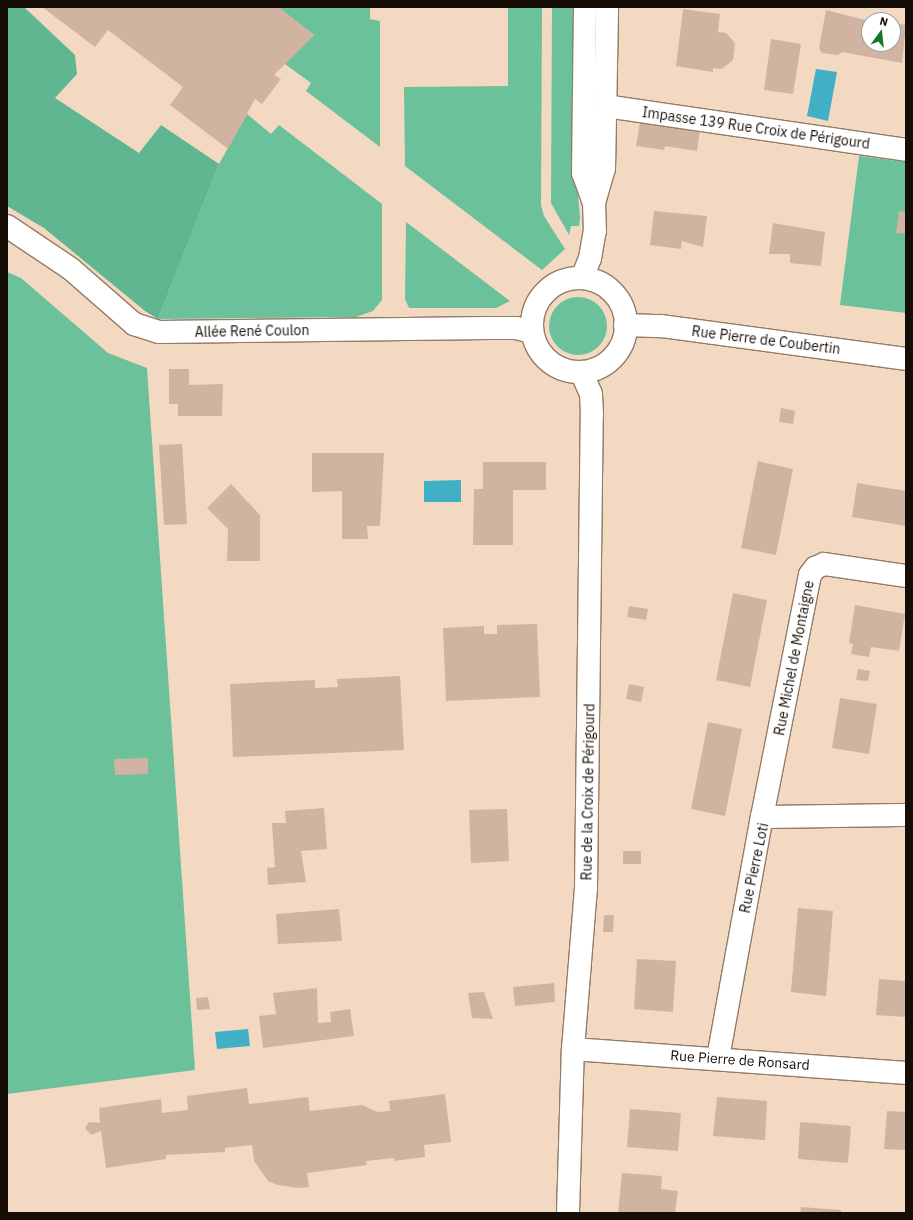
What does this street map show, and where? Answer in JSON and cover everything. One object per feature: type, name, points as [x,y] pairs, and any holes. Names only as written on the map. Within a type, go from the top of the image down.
[{"type":"street","points":[[582,278],[590,258],[595,231],[594,203],[583,173],[585,7]]},
{"type":"street","points":[[594,203],[604,169],[607,7]]},
{"type":"street","name":"Impasse 139 Rue Croix de Périgourd","points":[[605,106],[906,150]]},
{"type":"street","name":"Allée René Coulon","points":[[7,226],[71,269],[134,324],[159,332],[516,328],[532,332]]},
{"type":"street","points":[[582,278],[600,283],[614,294],[623,310],[626,326],[618,351],[609,361],[596,369],[581,372],[564,370],[549,362],[538,349],[532,332],[533,313],[542,296],[553,286],[567,280],[582,278]]},
{"type":"street","name":"Rue Pierre de Coubertin","points":[[626,326],[669,327],[906,359]]},
{"type":"street","name":"Rue de la Croix de Périgourd","points":[[568,1213],[573,1049],[586,888],[588,776],[592,414],[591,394],[581,372]]},
{"type":"street","name":"Rue Michel de Montaigne","points":[[762,817],[810,575],[815,568],[824,564],[906,576]]},
{"type":"street","name":"Rue Pierre Loti","points":[[718,1058],[762,817],[906,815]]},
{"type":"street","name":"Rue Pierre de Ronsard","points":[[573,1049],[718,1058],[906,1073]]},
{"type":"green space","points":[[7,7],[24,7],[75,55],[77,74],[55,98],[139,153],[161,125],[219,164],[158,319],[145,311],[44,228],[7,206]]},
{"type":"green space","points":[[278,7],[370,7],[370,19],[380,21],[380,147],[306,91],[311,83],[285,64],[314,35]]},
{"type":"green space","points":[[508,7],[542,7],[541,205],[544,216],[565,249],[542,270],[405,166],[404,87],[508,86]]},
{"type":"green space","points":[[552,7],[578,7],[576,172],[580,218],[579,226],[571,226],[569,235],[551,203]]},
{"type":"green space","points":[[247,114],[271,134],[279,125],[382,204],[382,300],[373,311],[356,317],[158,319],[219,164]]},
{"type":"green space","points":[[859,156],[906,162],[906,313],[840,305]]},
{"type":"green space","points":[[406,222],[510,301],[496,308],[409,308],[405,299]]},
{"type":"green space","points":[[7,272],[21,278],[108,353],[147,368],[195,1070],[7,1094]]},
{"type":"green space","points":[[578,297],[594,302],[602,310],[607,326],[602,342],[594,350],[578,355],[562,350],[554,342],[549,326],[554,310],[562,302]]},
{"type":"water","points":[[816,69],[837,72],[828,121],[807,116]]},
{"type":"water","points":[[461,480],[461,502],[424,502],[424,481]]},
{"type":"water","points":[[248,1029],[250,1046],[217,1049],[215,1032]]},
{"type":"building","points":[[42,7],[278,7],[314,35],[274,75],[281,79],[262,104],[255,99],[228,149],[170,105],[183,87],[108,30],[95,47]]},
{"type":"building","points":[[683,9],[720,14],[718,32],[726,33],[735,43],[733,60],[722,69],[713,68],[713,72],[676,66]]},
{"type":"building","points":[[826,10],[861,19],[861,52],[901,52],[901,24],[906,25],[902,63],[842,52],[838,55],[822,53],[819,48]]},
{"type":"building","points":[[771,39],[801,44],[793,94],[764,90]]},
{"type":"building","points":[[640,122],[700,130],[697,151],[665,146],[664,150],[636,146]]},
{"type":"building","points":[[654,211],[707,216],[703,247],[682,241],[681,249],[650,245]]},
{"type":"building","points":[[899,211],[906,212],[906,234],[896,233]]},
{"type":"building","points":[[773,223],[825,232],[821,266],[790,263],[790,254],[769,254]]},
{"type":"building","points":[[169,369],[189,369],[189,385],[223,384],[222,416],[178,416],[178,404],[169,404]]},
{"type":"building","points":[[781,408],[795,411],[793,424],[779,422]]},
{"type":"building","points":[[182,444],[187,524],[164,525],[159,445]]},
{"type":"building","points":[[312,453],[384,453],[380,526],[367,526],[368,539],[342,539],[342,491],[312,492]]},
{"type":"building","points":[[758,461],[793,469],[776,555],[741,548]]},
{"type":"building","points":[[483,462],[546,462],[546,490],[513,490],[513,545],[473,545],[474,489],[483,489]]},
{"type":"building","points":[[857,483],[906,491],[906,526],[852,517]]},
{"type":"building","points":[[231,484],[260,515],[260,561],[227,561],[228,529],[207,508]]},
{"type":"building","points":[[733,593],[767,600],[750,687],[716,680]]},
{"type":"building","points":[[855,605],[905,614],[899,651],[871,647],[869,657],[851,654],[853,644],[849,643]]},
{"type":"building","points":[[629,606],[648,609],[646,620],[627,617]]},
{"type":"building","points":[[537,624],[540,697],[446,701],[443,628],[484,626],[484,634],[497,634],[497,625]]},
{"type":"building","points":[[858,669],[870,671],[868,681],[856,680]]},
{"type":"building","points":[[400,676],[404,750],[233,757],[230,684],[315,680],[315,688],[338,687],[337,679]]},
{"type":"building","points":[[629,684],[644,687],[641,702],[626,699]]},
{"type":"building","points":[[840,698],[877,704],[869,754],[832,748]]},
{"type":"building","points":[[708,722],[742,729],[725,816],[691,809]]},
{"type":"building","points":[[148,758],[148,774],[115,775],[114,759]]},
{"type":"building","points":[[324,808],[327,849],[301,851],[306,882],[268,885],[267,868],[275,867],[272,823],[286,823],[285,811]]},
{"type":"building","points":[[507,809],[509,861],[471,863],[469,810]]},
{"type":"building","points":[[623,851],[641,851],[641,864],[623,864]]},
{"type":"building","points":[[798,908],[833,911],[826,996],[791,992]]},
{"type":"building","points":[[339,909],[342,941],[278,944],[276,914]]},
{"type":"building","points":[[604,915],[614,915],[613,932],[603,932]]},
{"type":"building","points":[[637,959],[676,961],[673,1012],[634,1009]]},
{"type":"building","points":[[879,979],[906,981],[906,1017],[876,1015]]},
{"type":"building","points":[[554,983],[555,1002],[515,1006],[513,987]]},
{"type":"building","points":[[317,988],[318,1023],[331,1022],[330,1012],[350,1009],[354,1036],[263,1048],[259,1016],[276,1014],[273,993]]},
{"type":"building","points":[[484,992],[493,1019],[472,1018],[468,993]]},
{"type":"building","points":[[208,997],[210,1009],[197,1010],[196,998]]},
{"type":"building","points":[[247,1088],[249,1104],[308,1097],[310,1111],[362,1105],[377,1112],[390,1111],[389,1101],[445,1094],[451,1142],[424,1145],[425,1157],[394,1161],[394,1158],[366,1161],[367,1165],[307,1173],[309,1187],[298,1188],[278,1185],[268,1181],[254,1161],[252,1145],[225,1148],[225,1152],[166,1155],[166,1159],[106,1168],[101,1131],[91,1135],[85,1128],[89,1122],[100,1123],[99,1108],[161,1099],[162,1113],[188,1110],[187,1096]]},
{"type":"building","points":[[717,1097],[767,1101],[765,1140],[713,1136]]},
{"type":"building","points":[[630,1109],[681,1113],[678,1151],[627,1147]]},
{"type":"building","points":[[887,1111],[906,1112],[906,1150],[884,1149]]},
{"type":"building","points":[[800,1122],[851,1126],[848,1163],[798,1159]]},
{"type":"building","points":[[622,1173],[662,1176],[661,1189],[678,1191],[675,1213],[618,1213]]},
{"type":"building","points":[[801,1207],[841,1210],[841,1213],[800,1213]]}]
